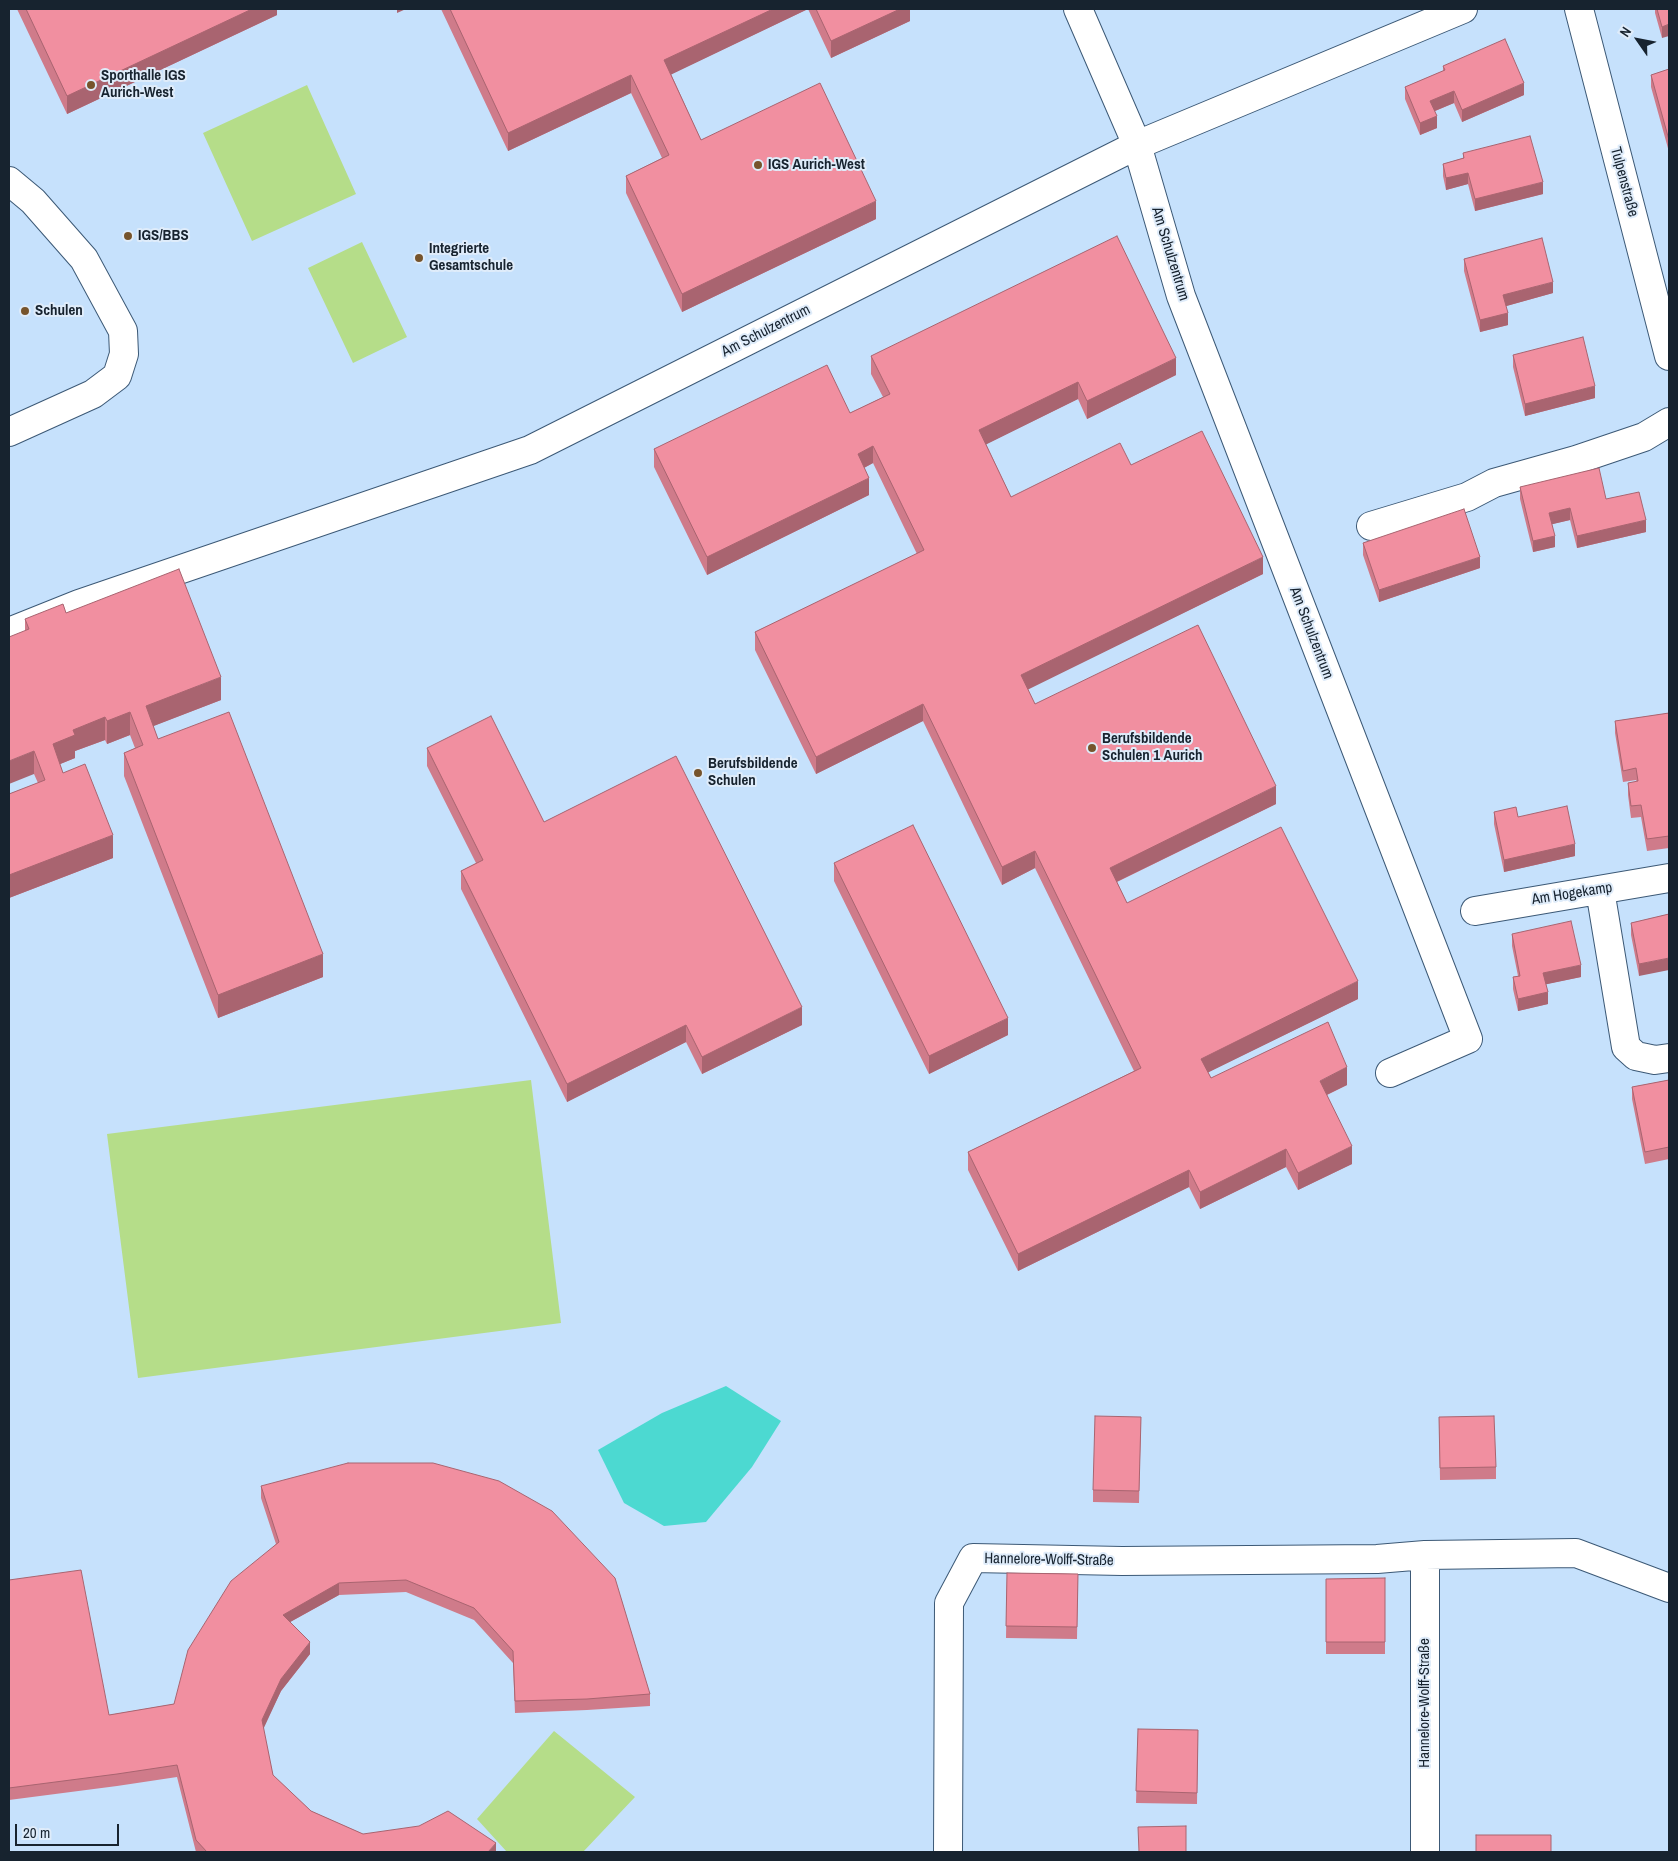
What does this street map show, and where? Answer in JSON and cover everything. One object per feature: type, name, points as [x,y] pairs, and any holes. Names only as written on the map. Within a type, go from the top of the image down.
[{"type":"street","name":"Am Schulzentrum","points":[[1078,9],[1137,145],[1181,296],[1468,1039],[1390,1073]]},
{"type":"street","name":"Am Schulzentrum","points":[[9,632],[79,604],[530,450],[1137,145],[1463,9]]},
{"type":"street","name":"Tulpenstraße","points":[[1579,9],[1669,356]]},
{"type":"street","points":[[9,181],[33,201],[84,260],[123,331],[124,354],[117,376],[93,394],[9,432]]},
{"type":"street","points":[[1371,526],[1467,497],[1494,483],[1576,460],[1644,437],[1669,422]]},
{"type":"street","name":"Am Hogekamp","points":[[1475,910],[1669,878]]},
{"type":"street","points":[[1600,890],[1626,1047],[1636,1056],[1655,1060],[1669,1058]]},
{"type":"street","name":"Hannelore-Wolff-Straße","points":[[948,1852],[949,1603],[974,1558],[1142,1561],[1377,1559],[1425,1555],[1576,1553],[1669,1588]]},
{"type":"street","name":"Hannelore-Wolff-Straße","points":[[1425,1555],[1425,1852]]},
{"type":"shaded area","points":[[307,85],[356,194],[252,241],[203,133]]},
{"type":"shaded area","points":[[362,242],[407,337],[353,363],[308,268]]},
{"type":"shaded area","points":[[531,1080],[561,1323],[138,1378],[107,1134]]},
{"type":"shaded area","points":[[726,1386],[781,1421],[752,1467],[706,1522],[664,1526],[624,1503],[598,1450],[662,1413]]},
{"type":"shaded area","points":[[554,1731],[635,1797],[583,1852],[507,1852],[477,1819]]},
{"type":"building","name":"Sporthalle IGS Aurich-West","points":[[26,9],[252,9],[67,96]]},
{"type":"building","name":"IGS Aurich-West","points":[[450,9],[773,9],[664,60],[701,140],[820,83],[876,201],[682,294],[626,176],[669,155],[631,75],[508,133]]},
{"type":"building","points":[[816,9],[900,9],[831,41]]},
{"type":"building","points":[[1657,9],[1669,9],[1669,24],[1662,27]]},
{"type":"building","points":[[1505,39],[1524,83],[1462,110],[1454,91],[1430,101],[1437,116],[1420,123],[1405,87],[1445,70],[1443,66]]},
{"type":"building","points":[[1669,69],[1669,140],[1651,75]]},
{"type":"building","points":[[1530,136],[1543,182],[1475,199],[1468,173],[1446,178],[1443,164],[1464,158],[1463,153]]},
{"type":"building","name":"Berufsbildende Schulen 1 Aurich","points":[[1117,236],[1176,358],[1087,401],[1078,382],[979,430],[1011,497],[1120,443],[1131,465],[1202,431],[1263,557],[1021,675],[1035,704],[1198,625],[1276,786],[1110,868],[1127,903],[1281,827],[1358,981],[1201,1059],[1211,1078],[1328,1022],[1347,1067],[1320,1081],[1352,1146],[1298,1173],[1286,1149],[1200,1192],[1189,1170],[1018,1254],[968,1152],[1141,1068],[1035,851],[1002,867],[923,704],[816,757],[755,632],[924,550],[873,446],[858,454],[869,478],[707,557],[654,449],[827,365],[850,413],[890,394],[871,356]]},
{"type":"building","points":[[1542,238],[1553,282],[1503,295],[1508,313],[1480,320],[1464,259]]},
{"type":"building","points":[[1583,337],[1595,386],[1525,404],[1513,355]]},
{"type":"building","points":[[1599,468],[1606,499],[1639,492],[1646,520],[1577,536],[1570,508],[1549,513],[1555,536],[1533,541],[1520,487]]},
{"type":"building","points":[[1464,509],[1480,557],[1379,590],[1363,543]]},
{"type":"building","points":[[179,569],[221,677],[146,706],[158,739],[229,712],[323,954],[218,995],[124,753],[143,745],[130,712],[107,721],[105,717],[73,730],[75,735],[53,744],[63,773],[85,764],[113,835],[9,875],[9,794],[45,780],[34,751],[9,761],[9,637],[29,629],[25,619],[63,604],[66,613]]},
{"type":"building","points":[[1669,713],[1669,836],[1647,839],[1641,805],[1631,806],[1628,783],[1638,781],[1636,768],[1623,771],[1615,721]]},
{"type":"building","points":[[491,716],[544,822],[676,756],[802,1007],[702,1057],[686,1025],[567,1084],[461,871],[483,860],[427,748]]},
{"type":"building","points":[[1567,806],[1575,844],[1504,860],[1494,812],[1516,807],[1518,817]]},
{"type":"building","points":[[913,825],[1008,1018],[929,1056],[834,863]]},
{"type":"building","points":[[1669,914],[1669,958],[1639,964],[1631,923]]},
{"type":"building","points":[[1571,921],[1581,965],[1543,973],[1548,992],[1518,999],[1513,977],[1520,976],[1512,934]]},
{"type":"building","points":[[1669,1080],[1669,1147],[1645,1152],[1632,1087]]},
{"type":"building","points":[[1095,1416],[1141,1417],[1139,1491],[1093,1490]]},
{"type":"building","points":[[1494,1416],[1496,1467],[1440,1468],[1439,1417]]},
{"type":"building","points":[[348,1463],[433,1463],[499,1481],[552,1511],[615,1578],[650,1694],[587,1699],[515,1701],[513,1651],[474,1608],[406,1580],[339,1583],[283,1615],[310,1642],[281,1679],[262,1720],[273,1775],[311,1811],[363,1834],[419,1826],[448,1811],[496,1843],[488,1852],[207,1852],[196,1840],[177,1765],[9,1788],[9,1580],[81,1570],[109,1715],[174,1704],[188,1650],[231,1581],[279,1542],[261,1486]]},
{"type":"building","points":[[1007,1573],[1078,1574],[1077,1627],[1006,1626]]},
{"type":"building","points":[[1385,1578],[1385,1642],[1326,1642],[1326,1579]]},
{"type":"building","points":[[1138,1729],[1198,1730],[1197,1793],[1136,1791]]},
{"type":"building","points":[[1186,1826],[1186,1852],[1139,1852],[1138,1827]]},
{"type":"building","points":[[1476,1835],[1551,1835],[1551,1852],[1476,1852]]},
{"type":"place","name":"Sporthalle IGS Aurich-West","points":[[91,85]]},
{"type":"place","name":"IGS Aurich-West","points":[[758,165]]},
{"type":"place","name":"IGS/BBS","points":[[128,236]]},
{"type":"place","name":"Integrierte Gesamtschule","points":[[419,258]]},
{"type":"place","name":"Schulen","points":[[25,311]]},
{"type":"place","name":"Berufsbildende Schulen 1 Aurich","points":[[1092,748]]},
{"type":"place","name":"Berufsbildende Schulen","points":[[698,773]]}]
